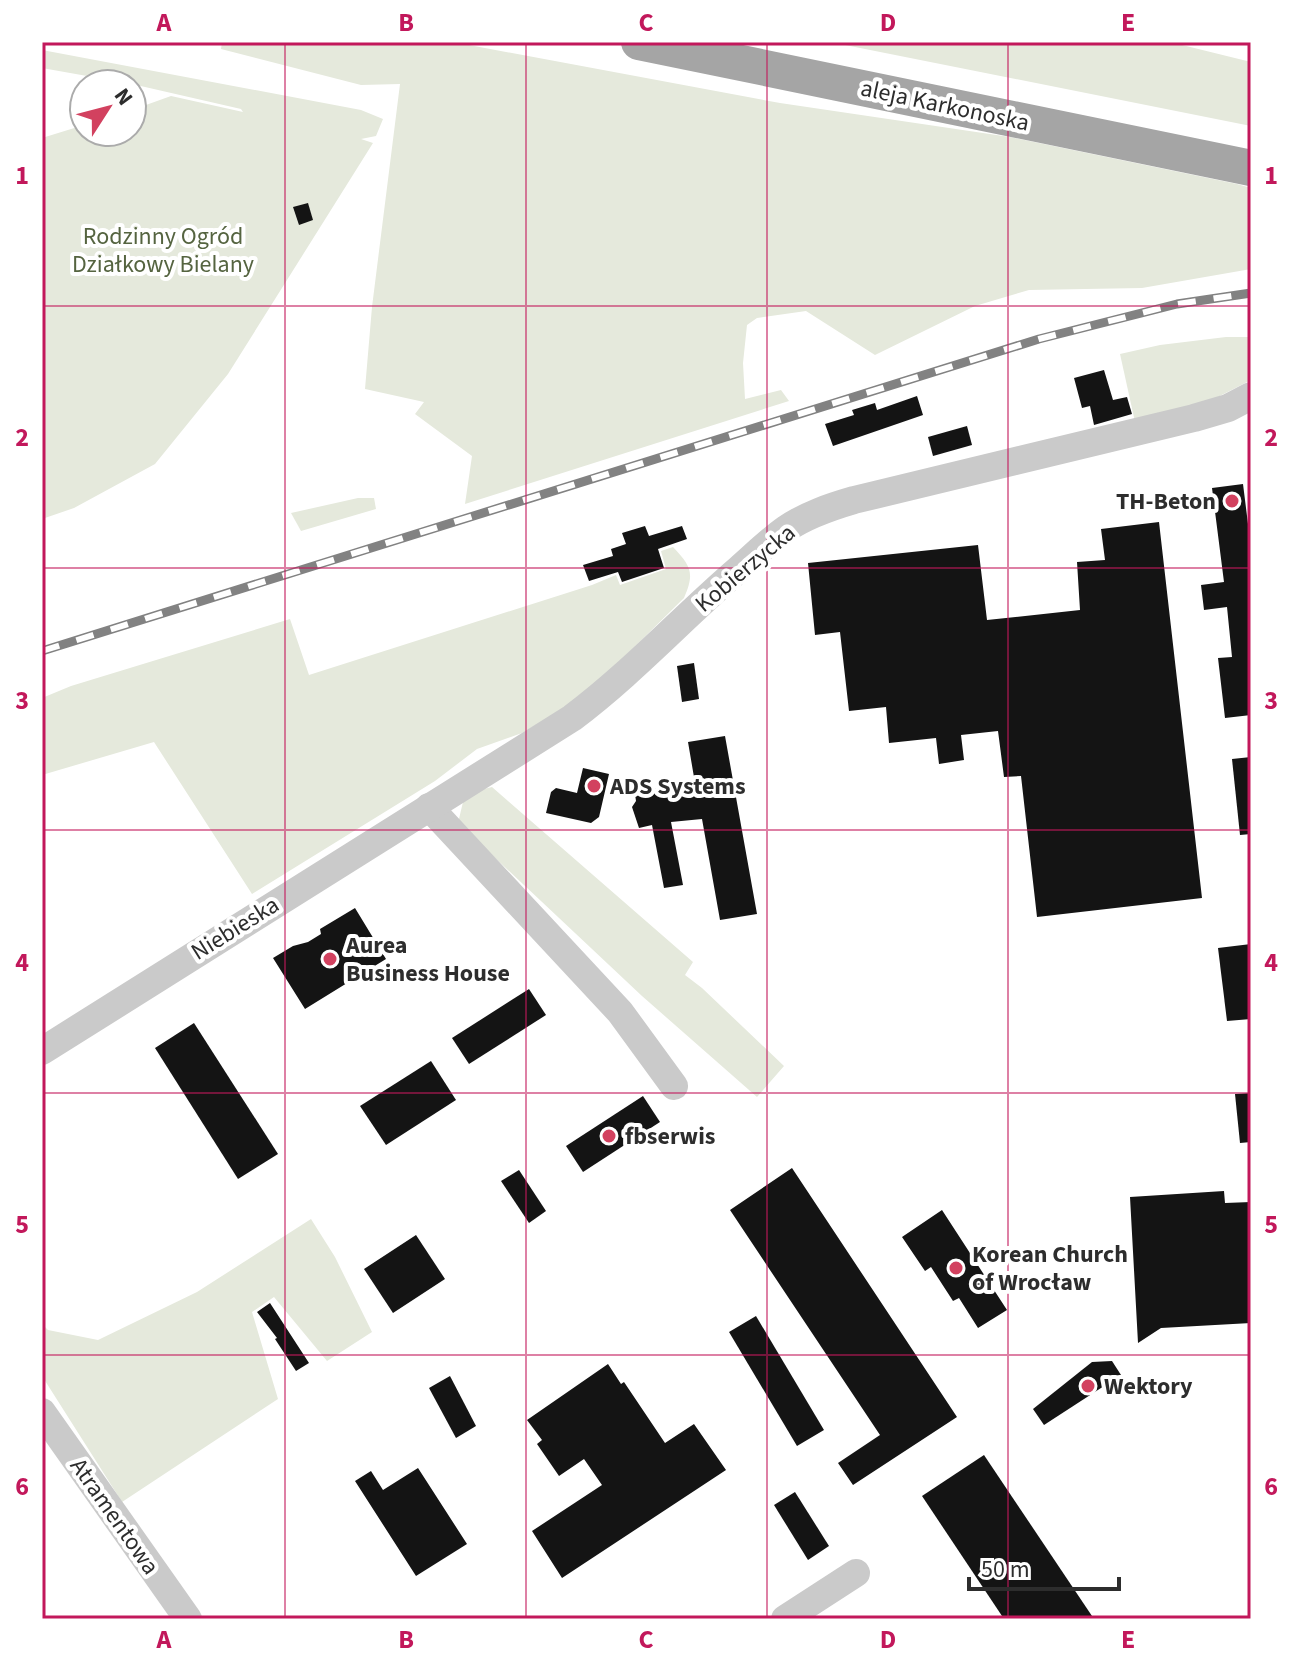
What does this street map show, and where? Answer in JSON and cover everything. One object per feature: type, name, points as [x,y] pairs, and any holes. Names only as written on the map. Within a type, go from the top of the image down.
[{"type":"main road","name":"aleja Karkonoska","points":[[639,42],[1251,168]]},
{"type":"main road","name":"aleja Karkonoska","points":[[739,42],[1251,146]]},
{"type":"street","name":"Kobierzycka","points":[[429,807],[592,703],[785,530],[815,513],[854,500],[1194,418],[1228,408],[1251,396]]},
{"type":"street","name":"Niebieska","points":[[42,1051],[429,807]]},
{"type":"street","points":[[429,807],[620,1012],[674,1086]]},
{"type":"street","name":"Atramentowa","points":[[42,1412],[188,1619]]},
{"type":"street","points":[[785,1619],[856,1573]]},
{"type":"green space","points":[[222,42],[453,42],[780,103],[1010,137],[1237,184],[1251,188],[1251,269],[1142,288],[1029,290],[975,306],[875,355],[806,311],[757,318],[747,325],[743,363],[745,399],[781,390],[789,401],[465,504],[472,456],[415,414],[424,402],[365,389],[400,84],[361,85],[221,49]]},
{"type":"green space","points":[[830,42],[1170,42],[1251,62],[1251,126]]},
{"type":"green space","name":"Rodzinny Ogród Działkowy Bielany","points":[[42,50],[138,68],[68,68],[68,73],[42,68]]},
{"type":"green space","name":"Rodzinny Ogród Działkowy Bielany","points":[[148,70],[361,110],[383,119],[376,136],[361,139],[373,143],[228,374],[155,464],[74,508],[42,519],[42,138],[68,130],[68,148],[148,148],[148,104],[171,96],[243,112],[241,109],[148,88]]},
{"type":"green space","points":[[1251,337],[1251,380],[1210,401],[1135,422],[1120,354],[1160,345]]},
{"type":"green space","points":[[358,498],[374,498],[376,509],[301,531],[291,513]]},
{"type":"green space","points":[[673,547],[689,570],[684,598],[602,679],[567,707],[522,733],[477,749],[435,781],[252,894],[154,742],[42,775],[42,698],[71,686],[290,619],[309,675],[616,575],[620,585],[666,569],[661,551]]},
{"type":"green space","points":[[492,787],[693,962],[685,975],[784,1066],[757,1097],[642,996],[458,823],[463,802]]},
{"type":"green space","points":[[311,1219],[335,1257],[372,1332],[327,1361],[274,1297],[252,1312],[278,1399],[122,1502],[42,1376],[42,1324],[48,1330],[98,1340],[197,1292]]},
{"type":"building","points":[[308,203],[313,220],[299,225],[293,207]]},
{"type":"building","points":[[1104,370],[1113,400],[1127,397],[1132,414],[1094,425],[1090,406],[1082,408],[1074,378]]},
{"type":"building","points":[[917,396],[923,415],[833,446],[825,424],[854,415],[852,410],[875,403],[877,410]]},
{"type":"building","points":[[967,426],[972,445],[933,456],[928,437]]},
{"type":"building","points":[[1243,484],[1251,548],[1251,715],[1225,718],[1218,658],[1232,657],[1227,607],[1204,610],[1201,585],[1224,582],[1212,488]]},
{"type":"building","points":[[1159,522],[1202,898],[1037,917],[1021,776],[1004,777],[998,731],[961,735],[964,760],[939,764],[936,738],[889,743],[886,707],[849,711],[840,632],[815,635],[808,563],[978,545],[987,620],[1080,610],[1077,562],[1105,560],[1101,529]]},
{"type":"building","points":[[645,526],[649,536],[682,526],[687,539],[658,549],[664,568],[622,582],[618,572],[589,581],[583,565],[613,556],[611,549],[626,544],[622,533]]},
{"type":"building","points":[[694,663],[699,699],[682,702],[677,666]]},
{"type":"building","points":[[725,736],[757,914],[720,920],[702,819],[671,822],[683,885],[664,888],[652,825],[639,828],[632,807],[636,801],[635,794],[646,792],[650,785],[657,790],[695,783],[688,742]]},
{"type":"building","points":[[1251,757],[1251,834],[1240,835],[1232,759]]},
{"type":"building","points":[[583,768],[609,774],[599,817],[591,823],[546,813],[551,792],[556,788],[577,793]]},
{"type":"building","name":"Aurea Business House","points":[[355,908],[386,959],[305,1009],[273,958],[293,946],[308,942],[321,934],[320,929]]},
{"type":"building","points":[[1251,944],[1251,1019],[1227,1021],[1218,948]]},
{"type":"building","points":[[529,989],[546,1015],[469,1064],[452,1038]]},
{"type":"building","points":[[194,1023],[278,1154],[238,1179],[155,1048]]},
{"type":"building","points":[[431,1061],[456,1100],[386,1145],[360,1106]]},
{"type":"building","points":[[1251,1093],[1251,1142],[1240,1143],[1235,1094]]},
{"type":"building","name":"fbserwis","points":[[643,1096],[660,1122],[583,1172],[566,1146]]},
{"type":"building","points":[[792,1168],[957,1417],[853,1485],[838,1463],[880,1435],[730,1210]]},
{"type":"building","points":[[519,1170],[546,1211],[529,1223],[501,1181]]},
{"type":"building","points":[[1224,1191],[1225,1203],[1251,1202],[1251,1323],[1161,1328],[1138,1343],[1130,1197]]},
{"type":"building","name":"Korean Church of Wrocław","points":[[942,1210],[1007,1310],[978,1328],[959,1298],[953,1301],[931,1267],[925,1271],[902,1237]]},
{"type":"building","points":[[416,1235],[445,1279],[393,1313],[364,1269]]},
{"type":"building","points":[[270,1303],[309,1363],[296,1371],[257,1312]]},
{"type":"building","points":[[756,1316],[824,1430],[797,1446],[729,1332]]},
{"type":"building","name":"Wektory","points":[[1112,1361],[1121,1375],[1044,1425],[1033,1409],[1092,1362]]},
{"type":"building","points":[[608,1364],[621,1384],[624,1382],[665,1443],[694,1424],[726,1470],[562,1578],[532,1531],[602,1485],[584,1459],[559,1476],[537,1444],[542,1440],[527,1420]]},
{"type":"building","points":[[450,1376],[476,1426],[456,1438],[429,1388]]},
{"type":"building","points":[[984,1455],[1094,1619],[1004,1619],[922,1496]]},
{"type":"building","points":[[418,1468],[467,1544],[416,1576],[355,1481],[371,1471],[383,1490]]},
{"type":"building","points":[[795,1492],[829,1546],[808,1560],[774,1505]]},
{"type":"railway","points":[[42,651],[1039,339],[1177,304],[1251,293]]},
{"type":"place","name":"TH-Beton","points":[[1232,501]]},
{"type":"place","name":"ADS Systems","points":[[594,786]]},
{"type":"place","name":"Aurea Business House","points":[[330,959]]},
{"type":"place","name":"fbserwis","points":[[609,1136]]},
{"type":"place","name":"Korean Church of Wrocław","points":[[956,1268]]},
{"type":"place","name":"Wektory","points":[[1088,1386]]}]
